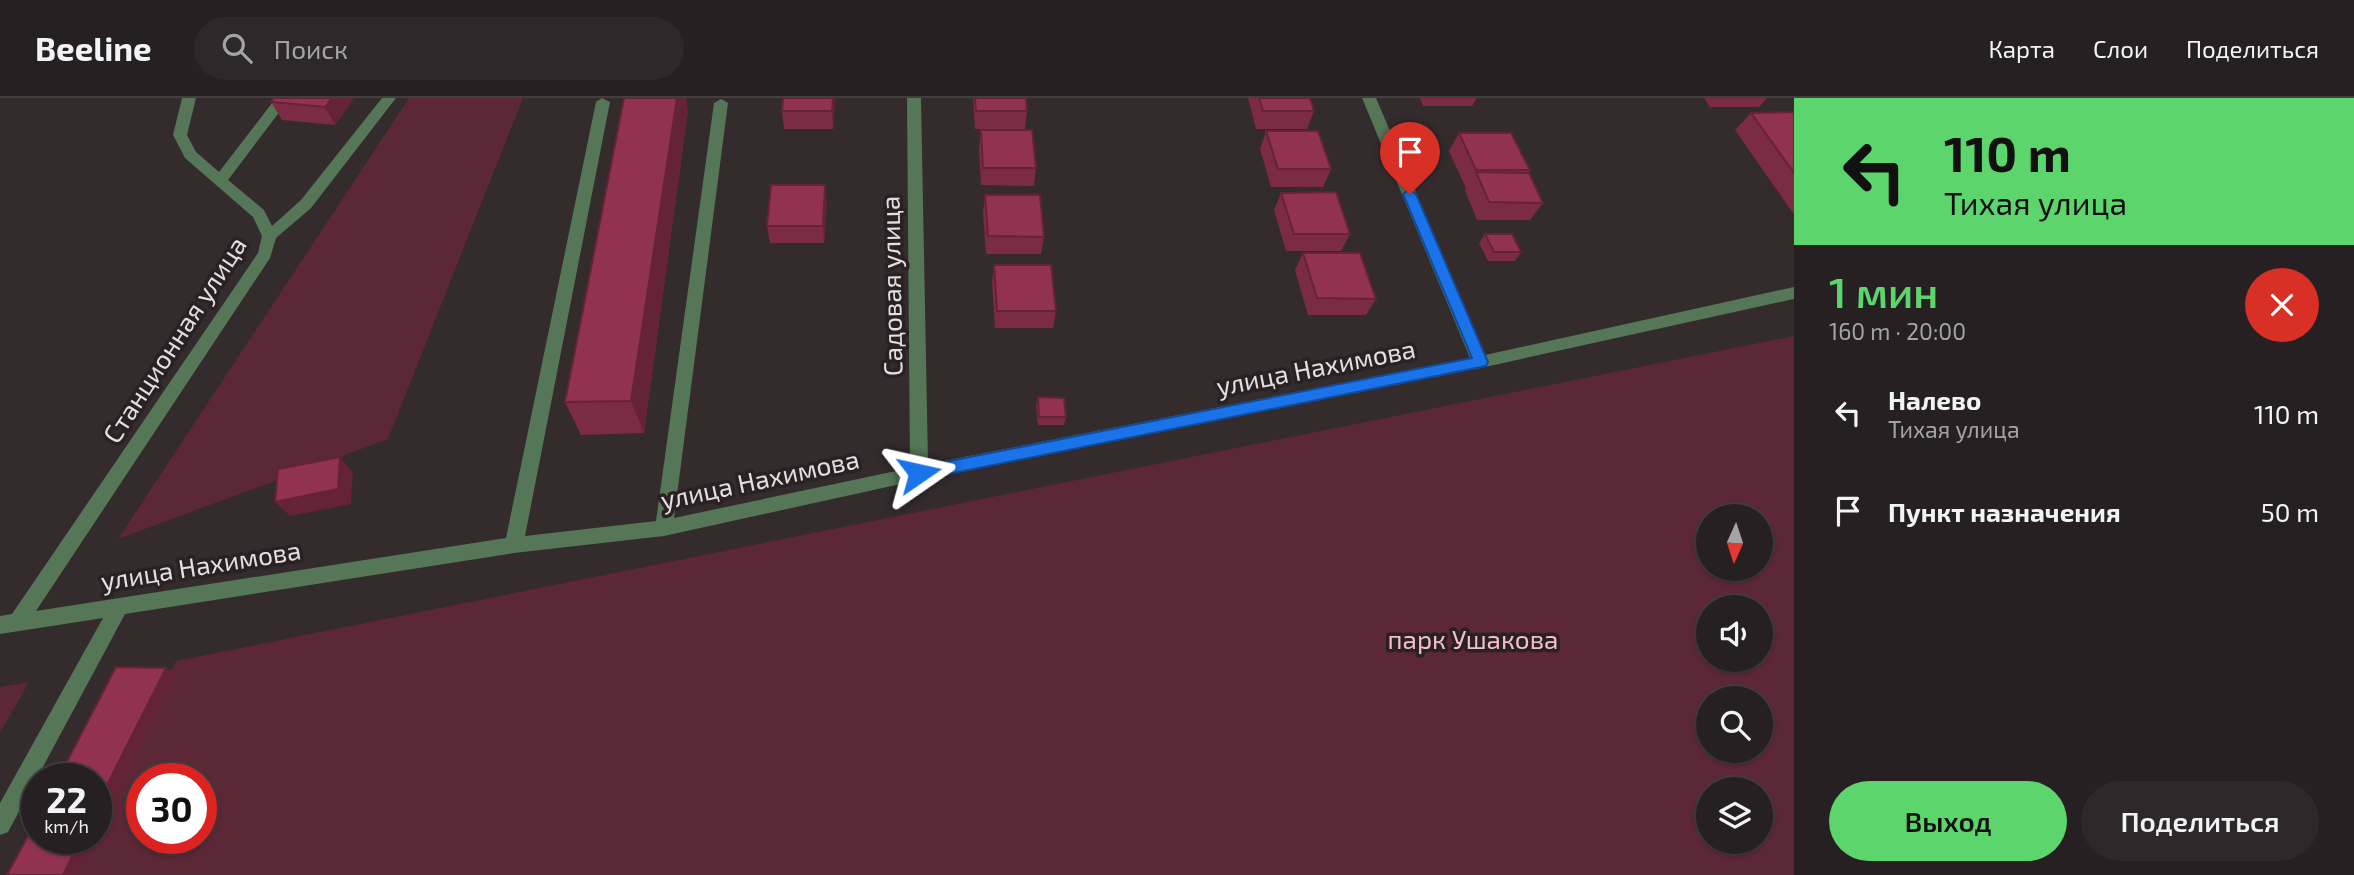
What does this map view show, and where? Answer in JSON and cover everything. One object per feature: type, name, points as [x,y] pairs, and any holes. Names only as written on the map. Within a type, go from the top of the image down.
[{"type":"street","points":[[189,98],[180,135],[190,155],[259,214],[269,236]]},
{"type":"street","points":[[220,181],[283,98]]},
{"type":"street","name":"Станционная улица","points":[[9,623],[265,254],[269,236],[306,204],[389,98]]},
{"type":"street","name":"Садовая улица","points":[[914,98],[919,473]]},
{"type":"street","points":[[1369,98],[1480,362]]},
{"type":"street","points":[[514,545],[603,102]]},
{"type":"street","points":[[664,528],[722,103]]},
{"type":"street","name":"улица Нахимова","points":[[9,623],[514,545],[664,528],[919,473],[1480,362],[1794,293]]},
{"type":"street","points":[[0,824],[120,605]]},
{"type":"green space","points":[[409,98],[523,98],[388,439],[118,539]]},
{"type":"green space","name":"парк Ушакова","points":[[1794,336],[1794,875],[67,875],[77,854],[112,854],[112,786],[176,661]]},
{"type":"green space","points":[[29,682],[0,733],[0,687]]},
{"type":"building","points":[[274,98],[332,98],[325,107],[271,102]]},
{"type":"building","points":[[624,98],[677,98],[631,401],[565,402]]},
{"type":"building","points":[[783,98],[833,98],[832,111],[782,111]]},
{"type":"building","points":[[975,98],[1026,98],[1027,111],[976,111]]},
{"type":"building","points":[[1259,98],[1310,98],[1314,111],[1263,111]]},
{"type":"building","points":[[1794,112],[1794,173],[1751,113]]},
{"type":"building","points":[[981,130],[1032,130],[1036,168],[983,168]]},
{"type":"building","points":[[1266,131],[1318,131],[1331,169],[1278,169]]},
{"type":"building","points":[[1459,133],[1511,133],[1530,170],[1476,170]]},
{"type":"building","points":[[1476,172],[1529,173],[1543,203],[1489,202]]},
{"type":"building","points":[[771,185],[825,185],[823,226],[767,226]]},
{"type":"building","points":[[1336,192],[1350,234],[1294,234],[1281,193]]},
{"type":"building","points":[[985,195],[1040,195],[1044,237],[988,236]]},
{"type":"building","points":[[1485,234],[1512,234],[1521,252],[1494,252]]},
{"type":"building","points":[[1303,253],[1360,253],[1376,299],[1317,298]]},
{"type":"building","points":[[994,265],[1051,265],[1056,311],[997,311]]},
{"type":"building","points":[[1038,397],[1064,398],[1066,417],[1039,417]]},
{"type":"building","points":[[340,457],[338,489],[275,502],[278,469]]},
{"type":"building","points":[[116,667],[166,668],[112,775],[112,763],[66,763]]},
{"type":"building","points":[[21,849],[21,854],[73,854],[63,875],[7,875]]},
{"type":"route","points":[[919,473],[1480,362],[1410,194]]}]
